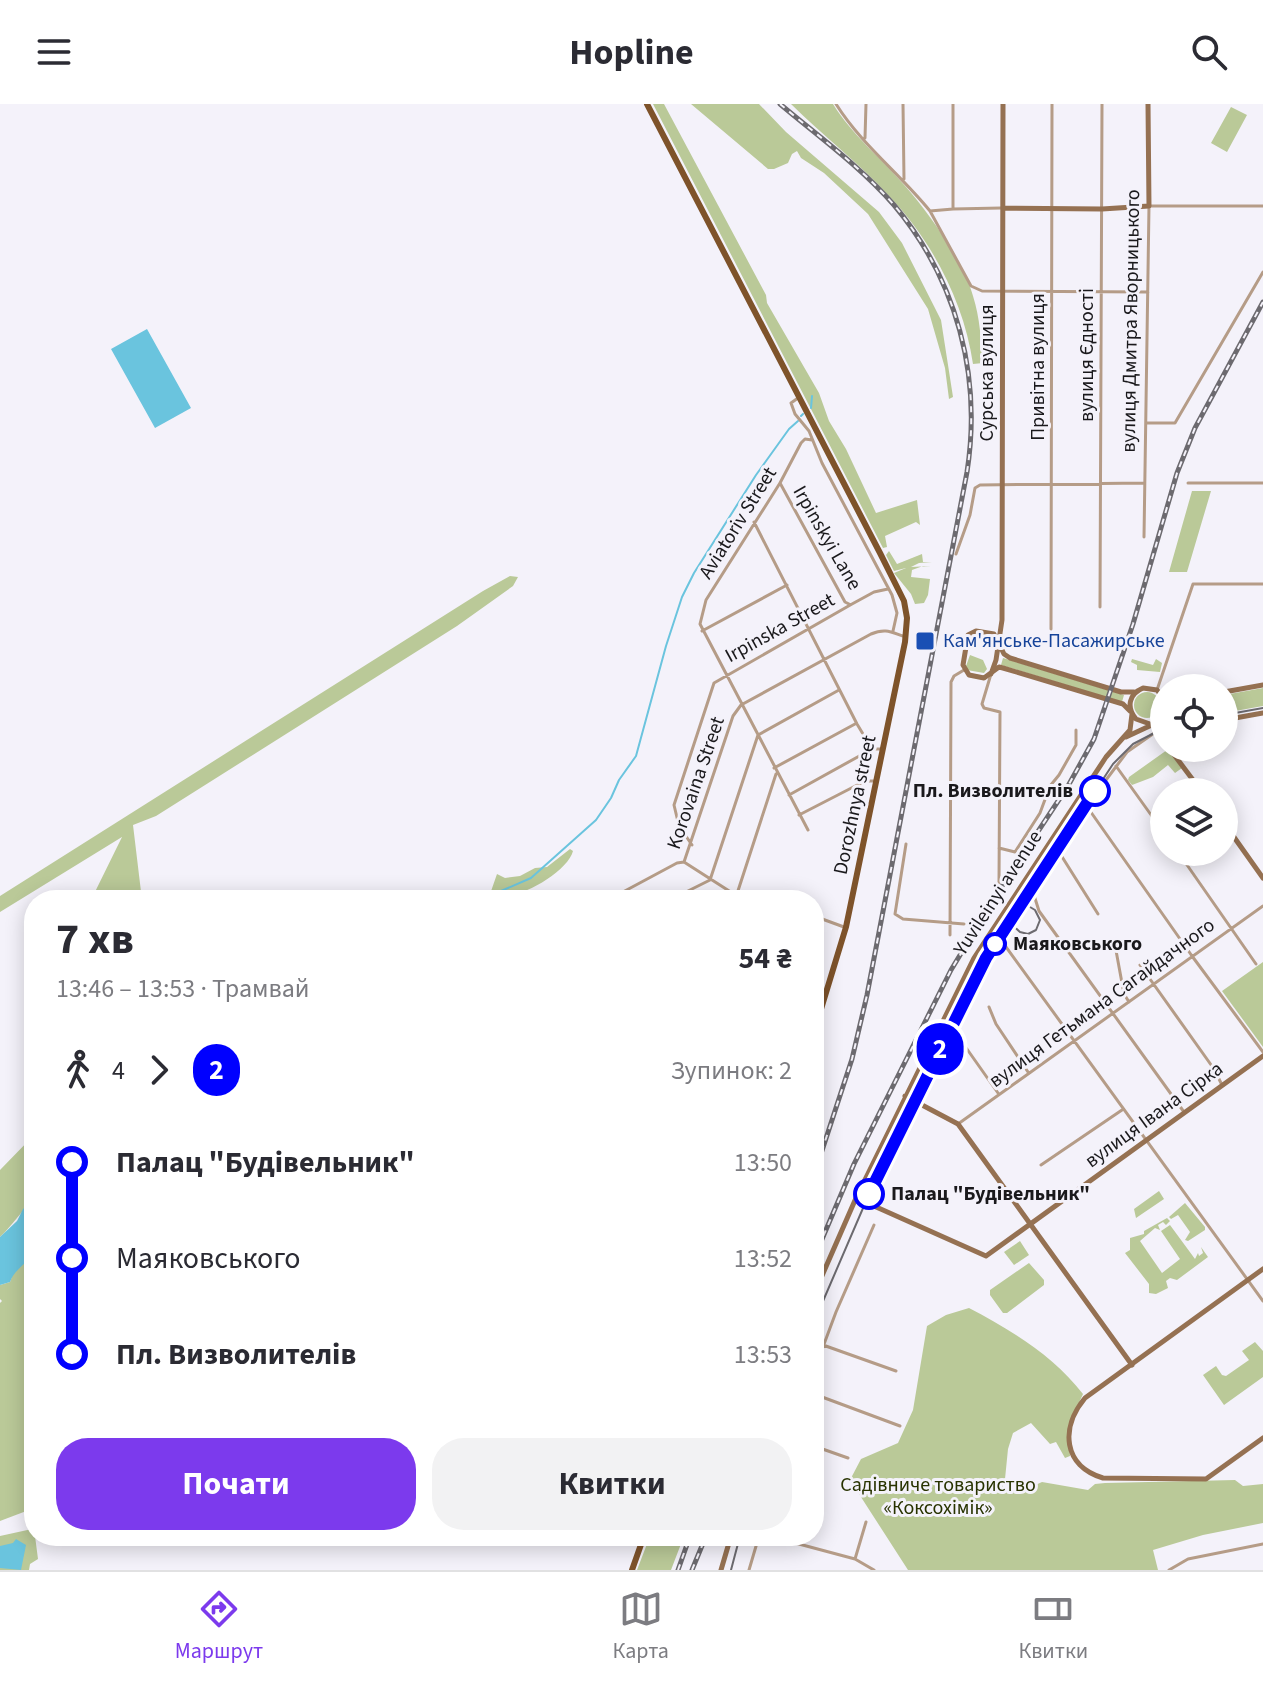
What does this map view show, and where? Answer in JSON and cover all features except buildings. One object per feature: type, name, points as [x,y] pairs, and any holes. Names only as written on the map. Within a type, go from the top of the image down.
[{"type":"main road","name":"Dorozhnya street","points":[[647,104],[906,609],[906,637],[877,782],[846,927],[824,999]]},
{"type":"main road","points":[[632,1570],[640,1546]]},
{"type":"street","points":[[836,104],[851,126],[904,179],[930,211],[971,286],[982,291],[1148,292]]},
{"type":"street","points":[[865,138],[866,104]]},
{"type":"street","points":[[903,104],[904,179]]},
{"type":"street","points":[[953,104],[953,209]]},
{"type":"street","name":"Сурська вулиця","points":[[999,641],[1002,620],[1003,104]]},
{"type":"street","name":"Привітна вулиця","points":[[1051,629],[1052,104]]},
{"type":"street","name":"вулиця Єдності","points":[[1100,607],[1102,104]]},
{"type":"street","name":"вулиця Дмитра Яворницького","points":[[1144,537],[1148,104]]},
{"type":"street","points":[[930,211],[1263,206]]},
{"type":"street","points":[[1147,423],[1175,423],[1263,272]]},
{"type":"street","points":[[799,397],[791,403],[793,411],[805,423],[888,589],[897,613],[893,631],[906,637]]},
{"type":"street","name":"Aviatoriv Street","points":[[702,631],[700,624],[706,600],[780,483],[801,443],[805,439],[812,440]]},
{"type":"street","points":[[956,554],[970,515],[975,488],[980,485],[1002,482],[1145,483]]},
{"type":"street","name":"Irpinskyi Lane","points":[[780,483],[845,602],[852,604]]},
{"type":"street","points":[[1188,483],[1263,483]]},
{"type":"street","points":[[754,522],[872,749]]},
{"type":"street","points":[[1162,674],[1193,584],[1263,584]]},
{"type":"street","points":[[787,585],[702,631],[808,830]]},
{"type":"street","name":"Irpinska Street","points":[[692,845],[679,826],[674,805],[716,681],[874,592],[888,589]]},
{"type":"street","points":[[844,609],[845,602]]},
{"type":"street","name":"Korovaina Street","points":[[627,890],[684,862],[733,716],[741,705],[871,634],[893,631]]},
{"type":"street","points":[[964,670],[968,635],[971,632],[989,633],[999,641],[1004,654],[1010,658],[1126,694],[1143,688],[1150,689]]},
{"type":"street","points":[[999,641],[982,704],[984,708],[1000,712],[999,884]]},
{"type":"street","points":[[996,660],[1000,667],[1123,704],[1141,722],[1150,724]]},
{"type":"street","points":[[964,670],[979,678],[1000,667]]},
{"type":"street","points":[[950,935],[951,682],[964,670]]},
{"type":"street","points":[[1238,689],[1263,685]]},
{"type":"street","points":[[690,890],[710,880],[758,735],[839,690]]},
{"type":"street","points":[[1125,738],[1132,725],[1130,701],[1134,692]]},
{"type":"street","points":[[1238,717],[1263,713]]},
{"type":"street","points":[[1141,722],[1150,722]]},
{"type":"street","points":[[737,890],[775,769],[857,724]]},
{"type":"street","points":[[1125,738],[1150,726]]},
{"type":"street","points":[[999,848],[1015,852],[1040,813],[1050,786],[1076,745],[1076,730]]},
{"type":"street","points":[[998,1093],[962,1042],[951,1036],[1002,938],[1088,808],[1116,766],[1134,746],[1150,736]]},
{"type":"street","name":"Yuvileinyi avenue","points":[[824,1271],[960,984],[1106,757],[1125,738]]},
{"type":"street","points":[[789,795],[872,749],[884,748]]},
{"type":"street","points":[[1116,766],[1150,813]]},
{"type":"street","points":[[799,815],[865,781],[877,782]]},
{"type":"street","points":[[1088,808],[1263,1054]]},
{"type":"street","points":[[1238,843],[1263,878]]},
{"type":"street","points":[[906,844],[895,914],[903,919],[964,924]]},
{"type":"street","points":[[1059,852],[1098,914]]},
{"type":"street","points":[[684,862],[723,890]]},
{"type":"street","points":[[1188,866],[1256,964]]},
{"type":"street","points":[[1033,892],[1039,911],[1184,1112]]},
{"type":"street","name":"вулиця Гетьмана Сагайдачного","points":[[958,1124],[1263,906]]},
{"type":"street","points":[[824,919],[846,927]]},
{"type":"street","points":[[993,929],[1263,1301]]},
{"type":"street","points":[[1115,945],[1124,994],[1129,1002]]},
{"type":"street","points":[[1140,965],[1214,1069],[1222,1085]]},
{"type":"street","points":[[989,1007],[996,1024],[1029,1072]]},
{"type":"street","name":"вулиця Івана Сірка","points":[[856,1198],[986,1256],[1263,1054]]},
{"type":"street","points":[[905,1096],[958,1124],[1132,1365]]},
{"type":"street","points":[[1041,1165],[1122,1110]]},
{"type":"street","points":[[824,1343],[874,1225]]},
{"type":"street","points":[[1263,1269],[1089,1395],[1073,1417],[1070,1449],[1081,1468],[1103,1478],[1206,1479],[1263,1438]]},
{"type":"street","points":[[824,1345],[896,1371]]},
{"type":"street","points":[[824,1398],[900,1426]]},
{"type":"street","points":[[824,1450],[848,1458]]},
{"type":"street","points":[[855,1559],[866,1522]]},
{"type":"street","points":[[1169,1570],[1188,1559],[1263,1544]]},
{"type":"street","points":[[721,1570],[728,1546]]},
{"type":"street","points":[[749,1570],[756,1546]]},
{"type":"street","points":[[806,1546],[855,1559],[874,1570]]},
{"type":"green space","points":[[653,104],[664,104],[766,295],[767,303],[819,393],[829,421],[846,449],[876,513],[917,500],[920,525],[916,522],[885,536],[887,547],[883,548]]},
{"type":"green space","points":[[691,104],[759,104],[786,132],[879,212],[902,243],[941,320],[953,397],[949,399],[945,368],[928,309],[868,214],[824,173],[801,158],[797,151],[788,163],[768,169]]},
{"type":"green space","points":[[791,104],[833,104],[925,210],[954,253],[968,283],[980,329],[983,363],[973,364],[954,295],[932,253],[905,214]]},
{"type":"green space","points":[[1231,107],[1247,115],[1227,152],[1211,143]]},
{"type":"green space","points":[[1192,491],[1211,491],[1187,572],[1169,572]]},
{"type":"green space","points":[[889,551],[897,564],[922,554],[923,562],[932,562],[911,567],[922,566],[912,570],[911,577],[930,579],[924,603],[915,604],[894,573],[906,568],[894,571],[886,555]]},
{"type":"green space","points":[[510,576],[518,577],[513,586],[457,626],[156,816],[133,825],[141,890],[96,890],[122,837],[36,890],[24,890],[24,897],[0,912],[0,896]]},
{"type":"green space","points":[[970,655],[983,660],[987,669],[984,673],[967,670]]},
{"type":"green space","points":[[1003,658],[1124,695],[1122,702],[1001,665]]},
{"type":"green space","points":[[1132,659],[1153,665],[1156,659],[1162,663],[1160,672],[1137,670]]},
{"type":"green space","points":[[1263,688],[1263,706],[1238,710],[1238,692]]},
{"type":"green space","points":[[1150,693],[1150,717],[1147,718],[1138,714],[1134,705],[1138,696]]},
{"type":"green space","points":[[1150,762],[1177,762],[1182,768],[1175,773],[1168,765],[1153,777],[1132,785],[1129,777]]},
{"type":"green space","points":[[570,849],[573,851],[563,867],[532,888],[491,890],[497,874],[505,878],[520,876],[535,868],[547,867]]},
{"type":"green space","points":[[1263,962],[1263,1047],[1222,991]]},
{"type":"green space","points":[[24,1145],[24,1210],[0,1237],[0,1170]]},
{"type":"green space","points":[[1159,1191],[1164,1199],[1136,1218],[1134,1209]]},
{"type":"green space","points":[[1185,1203],[1205,1227],[1188,1241],[1185,1240],[1190,1232],[1178,1215],[1169,1217]]},
{"type":"green space","points":[[1167,1218],[1170,1221],[1166,1225],[1163,1222],[1158,1225],[1160,1230],[1155,1228],[1140,1241],[1162,1273],[1180,1259],[1161,1231],[1170,1225],[1195,1259],[1198,1253],[1199,1256],[1203,1253],[1201,1247],[1208,1257],[1177,1280],[1170,1278],[1166,1281],[1168,1288],[1156,1294],[1149,1293],[1149,1284],[1125,1253],[1130,1250],[1130,1238],[1144,1234],[1144,1231]]},
{"type":"green space","points":[[1020,1241],[1029,1255],[1014,1265],[1004,1252]]},
{"type":"green space","points":[[24,1263],[24,1512],[0,1521],[0,1285],[10,1282],[13,1273]]},
{"type":"green space","points":[[1029,1263],[1044,1280],[1044,1285],[1003,1313],[990,1295],[990,1290]]},
{"type":"green space","name":"Садівниче товариство «Коксохімік»","points":[[969,1308],[1031,1345],[1059,1368],[1083,1394],[1069,1424],[1070,1456],[1065,1458],[1056,1442],[1050,1444],[1031,1423],[1013,1433],[1004,1489],[1022,1491],[1042,1482],[1088,1490],[1095,1484],[1105,1483],[1235,1480],[1243,1486],[1263,1484],[1263,1523],[1203,1535],[1153,1550],[1158,1570],[908,1570],[850,1480],[861,1459],[898,1443],[913,1410],[927,1326],[946,1315]]},
{"type":"green space","points":[[1255,1342],[1263,1351],[1263,1377],[1224,1405],[1203,1375],[1216,1366],[1226,1376],[1249,1360],[1242,1351]]},
{"type":"green space","points":[[24,1531],[24,1546],[36,1546],[38,1559],[30,1564],[29,1570],[0,1570],[0,1536]]},
{"type":"green space","points":[[646,1546],[680,1546],[671,1570],[637,1570]]},
{"type":"water","points":[[147,329],[191,408],[155,428],[111,349]]},
{"type":"water","points":[[23,1209],[24,1263],[10,1282],[0,1285],[0,1237],[17,1221]]},
{"type":"water","points":[[16,1539],[26,1546],[21,1570],[0,1568],[0,1546],[13,1543]]},
{"type":"waterway","points":[[811,408],[812,396]]},
{"type":"waterway","points":[[503,890],[531,878],[596,820],[611,798],[636,756],[682,597],[756,475],[798,421]]},
{"type":"tram line","points":[[1238,712],[1263,708]]},
{"type":"tram line","points":[[824,1299],[876,1178],[986,958],[1113,764],[1133,744],[1150,735]]},
{"type":"tram line","name":"2","points":[[869,1194],[986,958],[1095,791]]},
{"type":"tram line","points":[[1011,916],[1011,924],[1020,932],[1028,934],[1036,930],[1040,920],[1035,910],[1025,904],[1017,906]]},
{"type":"tram line","points":[[731,1570],[737,1546]]},
{"type":"railway","points":[[780,104],[868,178],[916,234],[949,297],[960,331],[971,400],[967,472],[867,995],[852,1059],[824,1144]]},
{"type":"railway","points":[[824,1234],[854,1164],[951,970],[1068,786],[1094,739],[1133,624],[1177,473],[1195,428],[1263,302]]},
{"type":"railway","points":[[678,1570],[686,1546]]},
{"type":"railway","points":[[692,1570],[702,1546]]},
{"type":"place","name":"Кам'янське-Пасажирське","points":[[925,641]]},
{"type":"place","name":"Пл. Визволителів","points":[[1095,791]]},
{"type":"place","name":"Маяковського","points":[[995,944]]},
{"type":"place","name":"Палац \"Будівельник\"","points":[[869,1194]]}]
